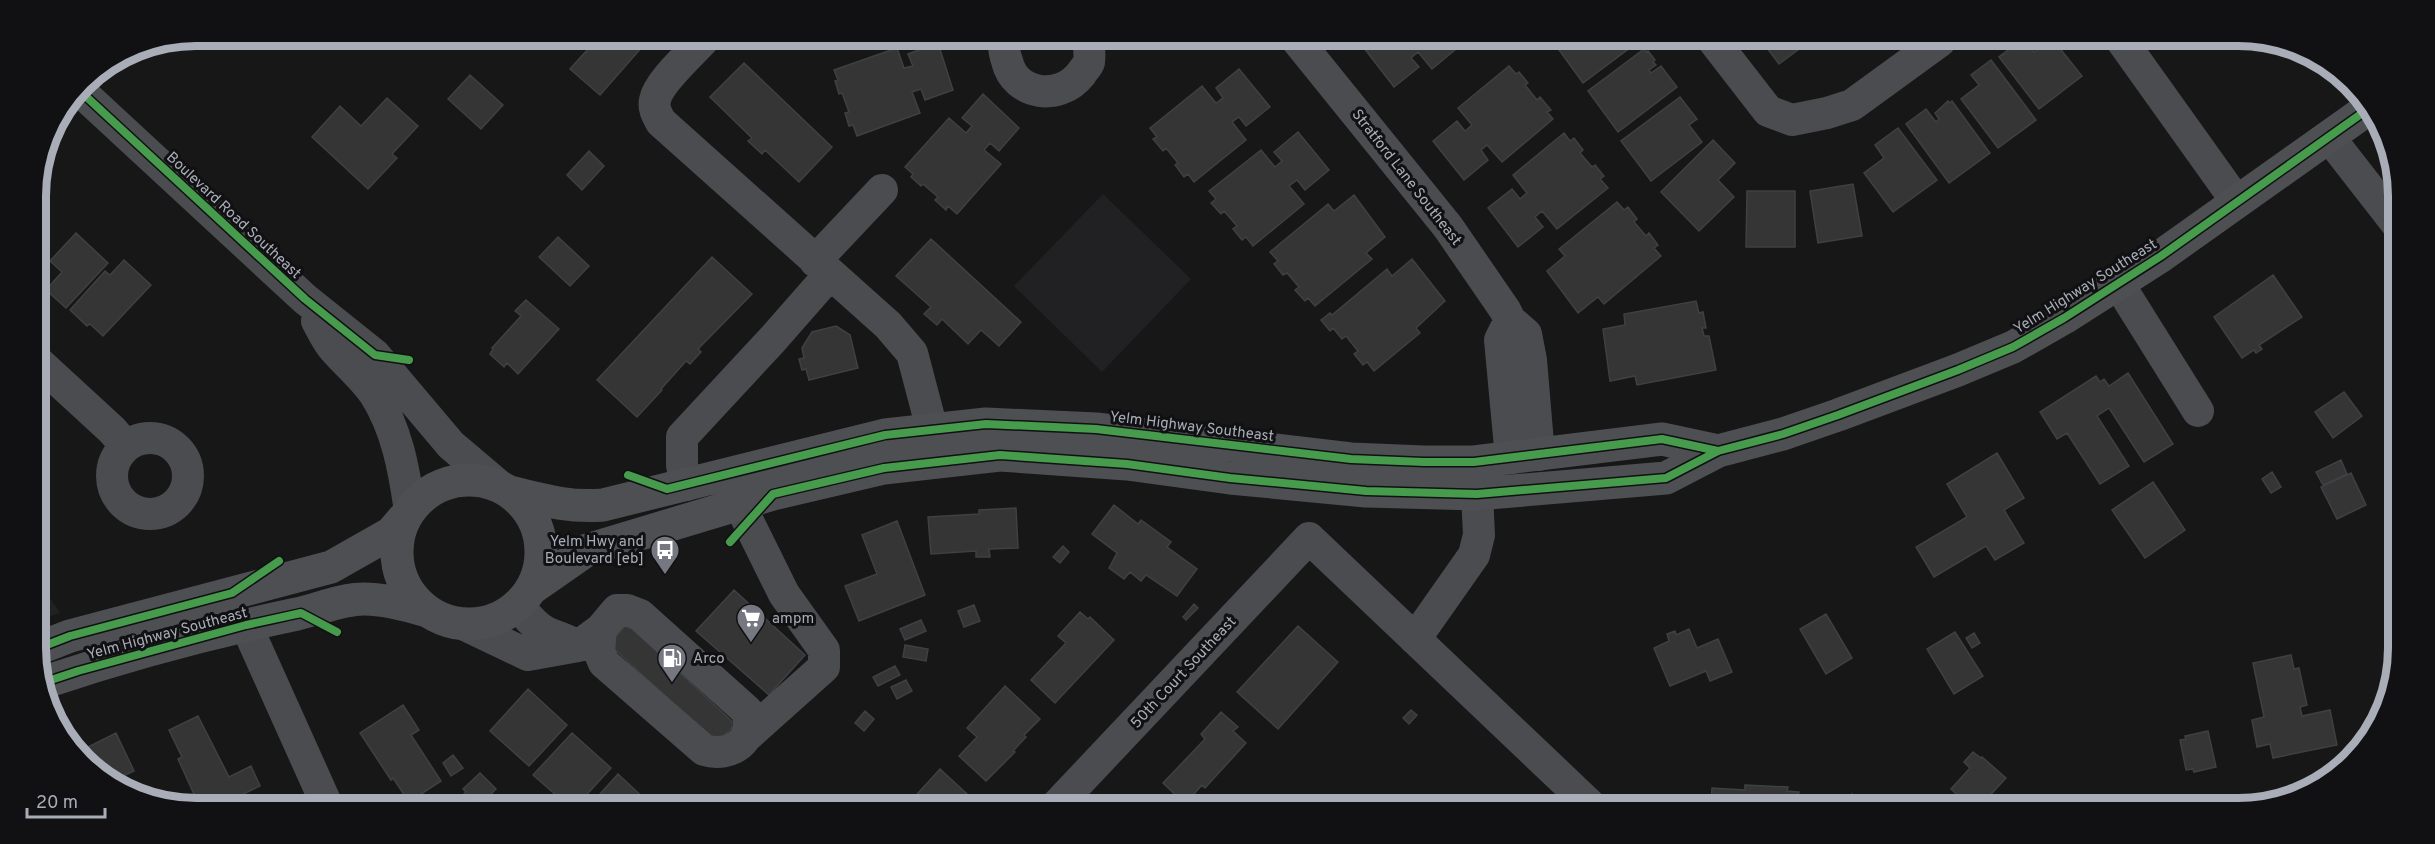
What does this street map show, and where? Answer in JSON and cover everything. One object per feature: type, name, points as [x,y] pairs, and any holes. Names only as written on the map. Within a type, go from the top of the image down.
[{"type":"main road","name":"Yelm Highway Southeast","points":[[524,597],[587,550],[739,503],[884,468],[1000,455],[1127,464],[1230,478],[1366,491],[1477,494],[1666,478],[1718,451],[1783,434],[1958,370],[2013,347],[2118,283],[2363,113]]},
{"type":"main road","name":"Yelm Highway Southeast","points":[[503,488],[554,504],[578,507],[603,505],[885,435],[986,424],[1096,429],[1351,459],[1464,462],[1525,457],[1662,439],[1718,451]]},
{"type":"main road","points":[[476,479],[503,488],[528,510],[538,529],[541,549],[539,570],[524,597],[502,616],[483,623],[463,624],[444,620],[427,611],[412,596],[401,579],[396,558],[398,538],[407,514],[417,501],[434,488],[454,480],[476,479]]},
{"type":"main road","name":"Yelm Highway Southeast","points":[[46,645],[70,636],[331,567],[391,533],[407,514]]},
{"type":"main road","name":"Yelm Highway Southeast","points":[[50,680],[246,625],[363,599],[404,604],[427,611]]},
{"type":"street","name":"Stratford Lane Southeast","points":[[1302,46],[1448,227],[1510,320],[1526,334],[1531,360],[1525,457]]},
{"type":"street","points":[[1718,46],[1768,111],[1792,120],[1852,105],[1933,46]]},
{"type":"street","points":[[2126,46],[2237,202]]},
{"type":"street","points":[[697,47],[659,88],[654,100],[656,113],[661,122],[888,325],[912,353],[932,429]]},
{"type":"street","points":[[1003,47],[1008,65],[1019,81],[1039,91],[1057,92],[1076,80],[1089,63],[1088,47]]},
{"type":"street","name":"Boulevard Road Southeast","points":[[85,96],[305,299],[375,355],[451,445],[503,488]]},
{"type":"street","points":[[2329,137],[2388,214]]},
{"type":"street","points":[[686,485],[682,465],[682,436],[773,339],[822,267],[882,190]]},
{"type":"street","points":[[2118,283],[2198,411]]},
{"type":"street","name":"Boulevard Road Southeast","points":[[305,299],[332,347],[358,372],[374,394],[398,446],[404,466],[407,514]]},
{"type":"street","points":[[47,370],[112,430],[126,446]]},
{"type":"street","points":[[1477,494],[1479,535],[1474,555],[1414,639],[1582,797]]},
{"type":"street","points":[[590,637],[604,663],[704,750],[717,754],[733,750],[824,667],[824,650],[784,594],[739,503]]},
{"type":"street","name":"50th Court Southeast","points":[[1064,798],[1309,538],[1414,639]]},
{"type":"street","points":[[524,597],[532,623],[546,632],[561,636],[590,637]]},
{"type":"street","points":[[463,624],[528,655],[590,637],[617,610],[627,610],[640,615],[747,711],[751,723],[747,736]]},
{"type":"street","points":[[246,625],[324,798]]},
{"type":"shaded area","points":[[1103,194],[1191,279],[1102,372],[1014,286]]},
{"type":"shaded area","points":[[46,592],[60,613],[46,618]]},
{"type":"building","points":[[1459,46],[1432,69],[1418,52],[1411,58],[1419,67],[1394,87],[1364,48]]},
{"type":"building","points":[[1556,46],[1632,46],[1583,83]]},
{"type":"building","points":[[1766,46],[1803,46],[1779,64]]},
{"type":"building","points":[[2013,46],[2030,46],[2034,52],[2042,46],[2058,46],[2082,76],[2039,109],[1999,57]]},
{"type":"building","points":[[590,47],[642,47],[600,95],[570,69]]},
{"type":"building","points":[[928,47],[939,47],[953,90],[925,100],[921,89],[912,92],[920,113],[857,136],[853,125],[849,126],[845,113],[849,112],[842,93],[839,94],[835,81],[838,80],[834,70],[897,48],[904,68],[913,66],[908,54]]},
{"type":"building","points":[[1644,49],[1655,60],[1653,62],[1656,65],[1649,70],[1651,73],[1661,66],[1677,87],[1618,132],[1588,91]]},
{"type":"building","points":[[1991,60],[2036,120],[1998,148],[1961,99],[1979,85],[1971,75]]},
{"type":"building","points":[[744,63],[832,147],[799,182],[765,150],[762,154],[748,141],[752,138],[710,97]]},
{"type":"building","points":[[1509,66],[1516,74],[1519,72],[1528,83],[1525,85],[1537,100],[1540,97],[1551,110],[1547,112],[1553,119],[1502,162],[1487,145],[1481,150],[1488,160],[1464,180],[1433,141],[1457,121],[1465,131],[1472,125],[1458,108]]},
{"type":"building","points":[[1239,69],[1270,107],[1246,126],[1239,117],[1232,122],[1246,140],[1194,182],[1188,174],[1184,177],[1175,165],[1178,163],[1166,148],[1163,151],[1153,139],[1157,137],[1150,128],[1202,86],[1216,103],[1223,98],[1216,88]]},
{"type":"building","points":[[470,75],[503,105],[481,129],[448,99]]},
{"type":"building","points":[[983,94],[1019,128],[999,151],[990,143],[984,150],[1001,164],[957,214],[948,206],[946,210],[935,200],[938,197],[911,177],[913,174],[905,167],[949,118],[966,133],[972,126],[962,118]]},
{"type":"building","points":[[1680,97],[1697,119],[1689,125],[1702,142],[1651,181],[1621,141]]},
{"type":"building","points":[[387,98],[418,126],[392,154],[397,158],[368,189],[312,137],[340,106],[361,126]]},
{"type":"building","points":[[1948,101],[1949,103],[1952,101],[1990,153],[1949,183],[1906,124],[1926,109],[1936,122],[1939,119],[1935,113]]},
{"type":"building","points":[[1898,128],[1937,180],[1893,212],[1864,173],[1884,158],[1875,145]]},
{"type":"building","points":[[1298,132],[1329,170],[1305,190],[1297,180],[1289,186],[1304,204],[1253,246],[1246,237],[1242,240],[1233,229],[1237,226],[1224,211],[1221,214],[1211,203],[1216,199],[1209,191],[1261,150],[1275,167],[1282,161],[1274,152]]},
{"type":"building","points":[[1564,133],[1570,141],[1574,138],[1583,150],[1580,153],[1592,167],[1595,165],[1604,176],[1600,179],[1608,188],[1557,229],[1542,211],[1535,217],[1543,227],[1518,247],[1488,208],[1512,189],[1520,199],[1527,193],[1513,175]]},
{"type":"building","points":[[1713,140],[1735,163],[1718,180],[1734,197],[1699,231],[1661,192]]},
{"type":"building","points":[[589,151],[604,166],[582,190],[567,175]]},
{"type":"building","points":[[1853,184],[1862,236],[1818,243],[1810,191]]},
{"type":"building","points":[[1747,191],[1795,191],[1795,247],[1746,247]]},
{"type":"building","points":[[1354,195],[1385,237],[1366,253],[1372,259],[1315,306],[1308,298],[1305,301],[1295,290],[1299,287],[1287,273],[1283,275],[1274,264],[1278,261],[1270,252],[1328,204],[1334,211]]},
{"type":"building","points":[[1617,202],[1624,210],[1628,207],[1637,219],[1634,222],[1646,236],[1649,233],[1658,245],[1654,248],[1661,256],[1604,304],[1598,297],[1578,313],[1547,271],[1565,256],[1559,249]]},
{"type":"building","points":[[76,233],[108,263],[66,308],[47,291],[62,272],[50,261]]},
{"type":"building","points":[[558,237],[589,266],[570,286],[539,257]]},
{"type":"building","points":[[931,239],[1021,322],[999,346],[981,330],[968,344],[942,319],[937,325],[924,314],[931,307],[896,276]]},
{"type":"building","points":[[712,257],[752,294],[698,349],[701,352],[690,364],[686,361],[637,417],[597,380]]},
{"type":"building","points":[[1412,259],[1445,301],[1416,328],[1420,333],[1374,371],[1367,362],[1363,365],[1354,354],[1358,351],[1346,336],[1342,339],[1333,328],[1330,331],[1321,320],[1330,313],[1332,315],[1387,269],[1392,276]]},
{"type":"building","points":[[124,260],[151,285],[103,336],[90,324],[87,326],[70,310],[105,271],[110,275]]},
{"type":"building","points":[[2273,275],[2302,317],[2259,345],[2262,349],[2256,353],[2254,350],[2242,358],[2214,317]]},
{"type":"building","points":[[526,300],[559,329],[518,374],[507,363],[504,367],[490,354],[492,348],[521,316],[515,311]]},
{"type":"building","points":[[1696,301],[1699,313],[1703,312],[1706,328],[1702,328],[1704,336],[1709,336],[1716,370],[1637,385],[1635,376],[1610,381],[1603,329],[1625,325],[1624,314]]},
{"type":"building","points":[[836,326],[850,335],[858,368],[809,380],[806,369],[802,370],[799,359],[804,358],[802,348],[812,332]]},
{"type":"building","points":[[2128,373],[2173,444],[2144,462],[2109,408],[2097,416],[2129,466],[2100,484],[2067,433],[2057,439],[2040,412],[2096,376],[2100,382],[2104,379],[2109,386]]},
{"type":"building","points":[[2344,392],[2362,416],[2333,438],[2315,412]]},
{"type":"building","points":[[1997,453],[2024,498],[2004,510],[2024,543],[1995,560],[1986,546],[1934,577],[1916,547],[1967,517],[1947,484]]},
{"type":"building","points":[[2341,460],[2347,474],[2323,485],[2316,472]]},
{"type":"building","points":[[2272,472],[2281,487],[2271,493],[2262,479]]},
{"type":"building","points":[[2351,473],[2366,505],[2337,519],[2321,487]]},
{"type":"building","points":[[2153,482],[2185,530],[2145,558],[2112,510]]},
{"type":"building","points":[[1114,505],[1138,524],[1141,520],[1171,542],[1167,547],[1197,569],[1177,596],[1146,575],[1141,581],[1130,572],[1124,579],[1109,568],[1117,553],[1092,534]]},
{"type":"building","points":[[1016,508],[1018,548],[989,549],[990,557],[976,557],[976,551],[931,554],[928,517],[979,514],[979,510]]},
{"type":"building","points":[[897,521],[925,595],[859,621],[845,586],[877,574],[862,535]]},
{"type":"building","points":[[1063,546],[1069,552],[1060,563],[1053,557]]},
{"type":"building","name":"ampm","points":[[734,590],[805,655],[769,695],[696,631]]},
{"type":"building","points":[[1194,604],[1198,608],[1186,620],[1183,617]]},
{"type":"building","points":[[974,605],[980,621],[964,627],[958,611]]},
{"type":"building","points":[[1080,612],[1088,619],[1090,617],[1114,640],[1055,703],[1031,680],[1066,643],[1058,636]]},
{"type":"building","points":[[1826,614],[1852,658],[1826,674],[1800,629]]},
{"type":"building","points":[[921,620],[926,631],[905,640],[900,629]]},
{"type":"building","name":"Arco","points":[[627,624],[735,724],[717,744],[609,644]]},
{"type":"building","points":[[1298,626],[1338,662],[1278,729],[1237,692]]},
{"type":"building","points":[[1689,629],[1697,648],[1718,639],[1732,672],[1710,681],[1706,671],[1670,686],[1654,648],[1669,641],[1667,634],[1675,631],[1676,635]]},
{"type":"building","points":[[1955,632],[1983,676],[1954,694],[1927,649]]},
{"type":"building","points":[[1974,633],[1980,643],[1972,648],[1966,638]]},
{"type":"building","points":[[905,645],[928,649],[926,661],[903,657]]},
{"type":"building","points":[[2291,655],[2294,669],[2299,668],[2307,705],[2300,707],[2302,716],[2330,710],[2337,745],[2273,758],[2270,744],[2257,747],[2252,720],[2264,717],[2253,663]]},
{"type":"building","points":[[895,666],[900,675],[878,686],[873,677]]},
{"type":"building","points":[[906,680],[912,691],[897,699],[891,687]]},
{"type":"building","points":[[1005,686],[1040,719],[1024,735],[1026,737],[1013,751],[1015,752],[986,781],[959,756],[977,737],[967,728]]},
{"type":"building","points":[[528,689],[567,725],[529,766],[490,731]]},
{"type":"building","points":[[403,705],[419,730],[411,735],[441,781],[415,798],[406,798],[393,778],[391,780],[360,733]]},
{"type":"building","points":[[1411,710],[1417,715],[1409,724],[1403,718]]},
{"type":"building","points":[[865,711],[874,719],[864,731],[855,723]]},
{"type":"building","points":[[1221,712],[1238,727],[1233,731],[1246,743],[1205,788],[1202,785],[1191,798],[1178,798],[1163,783],[1205,739],[1201,734]]},
{"type":"building","points":[[198,716],[229,777],[251,766],[260,786],[235,798],[196,798],[178,759],[182,757],[169,730]]},
{"type":"building","points":[[2208,731],[2216,767],[2194,772],[2193,769],[2186,770],[2180,740],[2186,739],[2185,736]]},
{"type":"building","points":[[116,733],[134,771],[122,777],[105,766],[85,748]]},
{"type":"building","points":[[572,733],[611,768],[584,798],[559,798],[533,775]]},
{"type":"building","points":[[1973,752],[2006,778],[1988,797],[1960,797],[1951,789],[1970,768],[1964,762]]},
{"type":"building","points":[[453,755],[463,768],[451,776],[443,763]]},
{"type":"building","points":[[940,769],[967,794],[963,798],[914,798]]},
{"type":"building","points":[[480,773],[496,789],[487,798],[460,798],[466,792],[463,789]]},
{"type":"building","points":[[618,774],[643,798],[597,798]]},
{"type":"building","points":[[1745,785],[1788,787],[1787,791],[1799,792],[1798,797],[1711,797],[1712,788],[1745,790]]},
{"type":"cycle path","points":[[85,96],[305,299],[375,355],[409,360]]},
{"type":"cycle path","points":[[730,542],[773,494],[884,468],[1000,455],[1127,464],[1230,478],[1366,491],[1477,494],[1666,478],[1718,451],[1783,434],[1838,415],[2013,347],[2064,318],[2161,256],[2363,113]]},
{"type":"cycle path","points":[[628,475],[667,489],[885,435],[986,424],[1096,429],[1351,459],[1424,462],[1474,462],[1662,439],[1718,451]]},
{"type":"cycle path","points":[[46,645],[70,636],[232,593],[279,561]]},
{"type":"cycle path","points":[[50,680],[246,625],[301,613],[337,632]]},
{"type":"place","name":"Yelm Hwy and Boulevard [eb]","points":[[665,576]]},
{"type":"place","name":"ampm","points":[[751,644]]},
{"type":"place","name":"Arco","points":[[672,684]]}]
